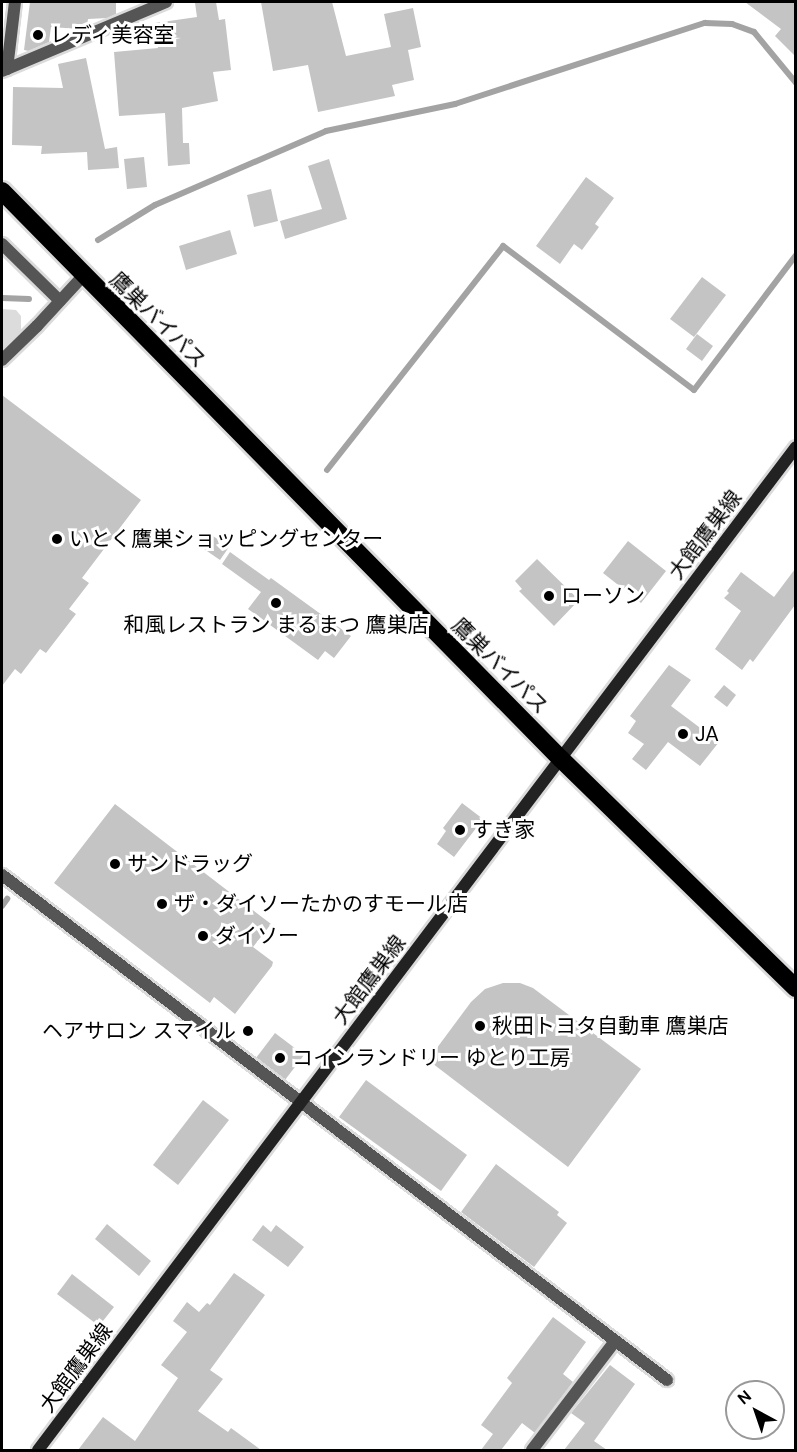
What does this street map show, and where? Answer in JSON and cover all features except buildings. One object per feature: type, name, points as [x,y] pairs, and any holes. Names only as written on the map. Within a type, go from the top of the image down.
[{"type":"highway","name":"鷹巣バイパス","points":[[2,191],[83,276],[561,759],[795,988]]},
{"type":"main road","name":"大館鷹巣線","points":[[38,1450],[795,447]]},
{"type":"street","points":[[15,2],[6,42],[4,70],[166,2]]},
{"type":"street","points":[[2,244],[60,302]]},
{"type":"street","points":[[2,360],[83,276]]},
{"type":"street","points":[[2,875],[667,1380]]},
{"type":"street","points":[[532,1450],[615,1341]]},
{"type":"shaded area","points":[[2,309],[16,310],[21,316],[21,331],[2,349]]},
{"type":"waterway","points":[[98,240],[155,205],[326,131],[455,104],[705,23],[732,24],[754,32],[796,83]]},
{"type":"waterway","points":[[327,470],[503,246],[694,390],[796,255]]},
{"type":"waterway","points":[[2,298],[29,299]]},
{"type":"waterway","points":[[2,906],[7,899]]},
{"type":"place","name":"レディ美容室","points":[[38,35]]},
{"type":"place","name":"いとく鷹巣ショッピングセンター","points":[[57,539]]},
{"type":"place","name":"ローソン","points":[[549,596]]},
{"type":"place","name":"和風レストラン まるまつ 鷹巣店","points":[[276,603]]},
{"type":"place","name":"JA","points":[[683,734]]},
{"type":"place","name":"すき家","points":[[460,830]]},
{"type":"place","name":"サンドラッグ","points":[[115,864]]},
{"type":"place","name":"ザ・ダイソーたかのすモール店","points":[[162,904]]},
{"type":"place","name":"ダイソー","points":[[203,936]]},
{"type":"place","name":"秋田トヨタ自動車 鷹巣店","points":[[480,1026]]},
{"type":"place","name":"ヘアサロン スマイル","points":[[248,1031]]},
{"type":"place","name":"コインランドリー ゆとり工房","points":[[280,1058]]}]
